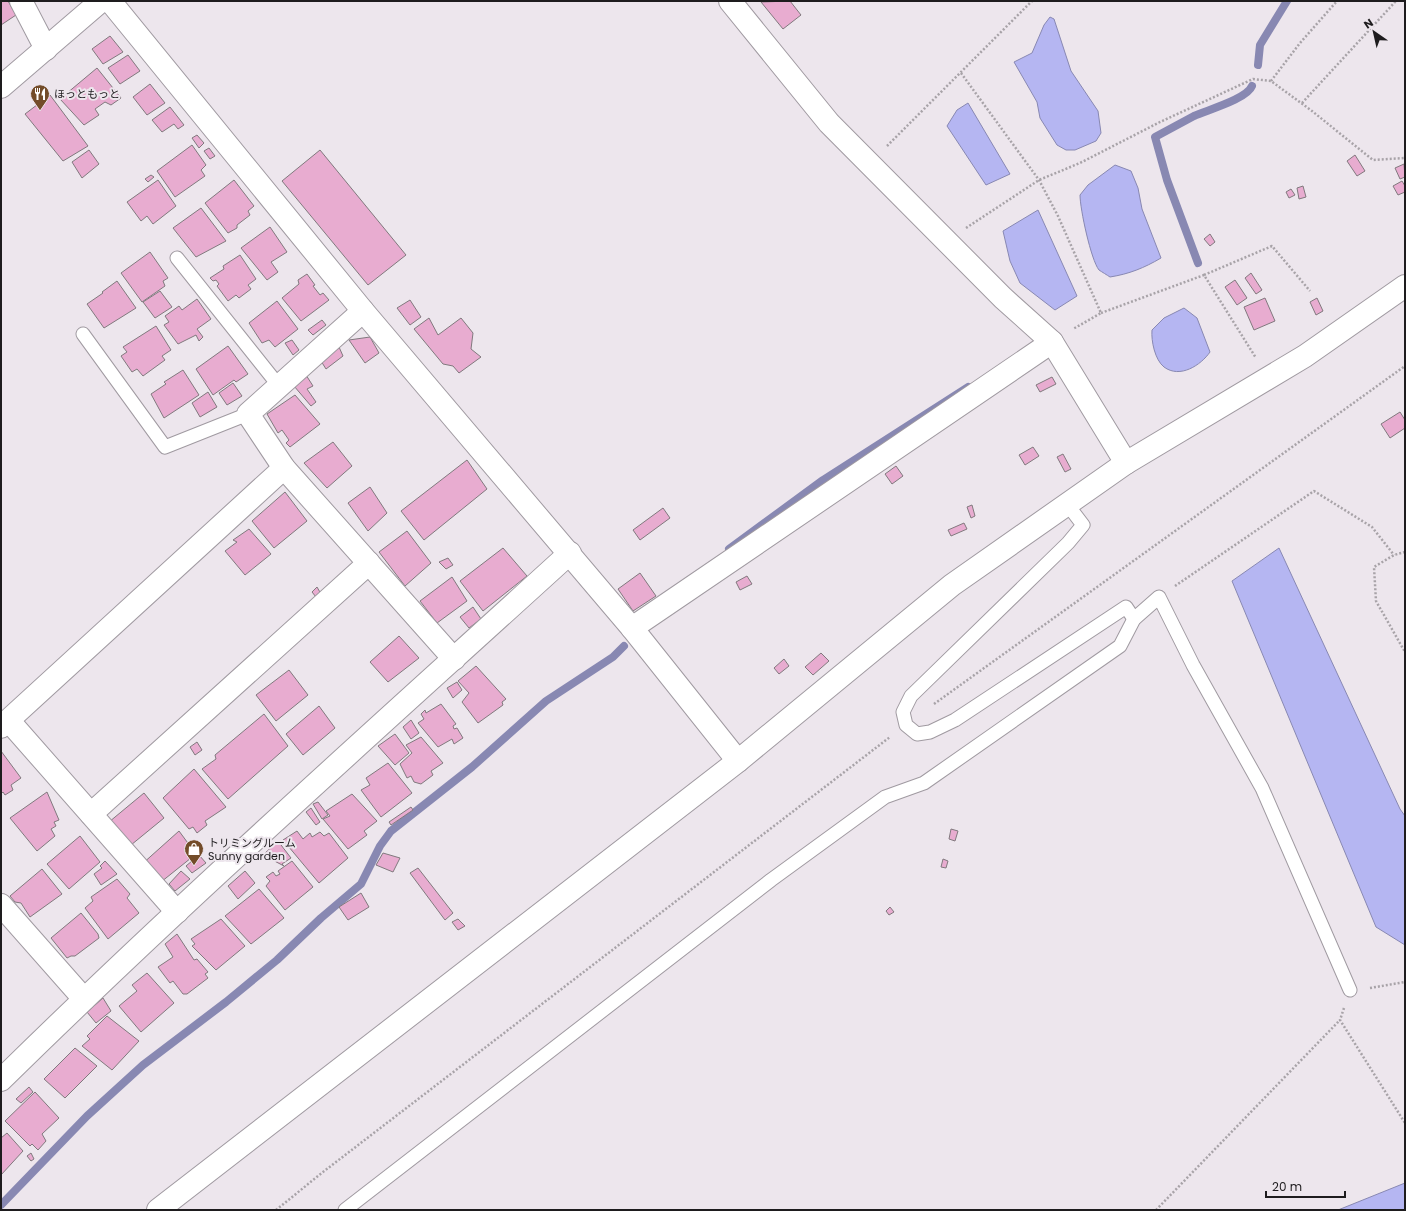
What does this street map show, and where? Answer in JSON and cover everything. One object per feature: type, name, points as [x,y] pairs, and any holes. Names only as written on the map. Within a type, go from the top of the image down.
[{"type":"street","points":[[21,1],[46,49]]},
{"type":"street","points":[[1,87],[101,1]]},
{"type":"street","points":[[110,1],[363,311],[570,553],[632,628],[738,761]]},
{"type":"street","points":[[730,1],[829,123],[1003,298],[1052,342],[1126,463]]},
{"type":"street","points":[[158,1210],[738,761],[952,585],[1126,463],[1305,356],[1405,286]]},
{"type":"street","points":[[363,311],[248,414],[284,468],[454,659]]},
{"type":"street","points":[[632,628],[1052,342]]},
{"type":"street","points":[[177,912],[91,814],[5,724],[284,468]]},
{"type":"street","points":[[1,1080],[84,999],[177,912],[570,553]]},
{"type":"street","points":[[91,814],[368,563]]},
{"type":"street","points":[[1,905],[84,999]]},
{"type":"lane","points":[[177,258],[279,386]]},
{"type":"lane","points":[[83,334],[165,447],[248,414]]},
{"type":"lane","points":[[1068,504],[1083,525],[1068,543],[911,696],[902,712],[906,725],[917,734],[930,732],[955,720],[1126,607],[1134,619]]},
{"type":"lane","points":[[345,1210],[764,885],[885,797],[924,783],[1120,646],[1134,619],[1160,597],[1193,666],[1262,788],[1350,990]]},
{"type":"path","points":[[870,164],[1032,1]]},
{"type":"path","points":[[1272,81],[1300,43],[1336,1]]},
{"type":"path","points":[[1302,103],[1396,1]]},
{"type":"path","points":[[961,73],[1039,180],[1058,216],[1101,313]]},
{"type":"path","points":[[946,241],[1039,180],[1080,163],[1160,122],[1254,79],[1272,81],[1373,160],[1405,158]]},
{"type":"path","points":[[1052,342],[1101,313],[1204,275],[1272,246],[1310,291]]},
{"type":"path","points":[[1204,275],[1268,378]]},
{"type":"path","points":[[276,1210],[329,1167],[906,725],[972,676],[1405,366]]},
{"type":"path","points":[[1160,597],[1314,491],[1372,527],[1394,555]]},
{"type":"path","points":[[1405,552],[1394,555],[1374,567],[1376,601],[1405,652]]},
{"type":"path","points":[[1156,1210],[1340,1020],[1350,990],[1405,982]]},
{"type":"path","points":[[1340,1020],[1405,1123]]},
{"type":"water","points":[[1050,17],[1054,19],[1071,71],[1098,111],[1101,133],[1096,141],[1075,150],[1066,150],[1057,145],[1040,118],[1037,102],[1014,62],[1032,53],[1044,25]]},
{"type":"water","points":[[968,103],[1010,174],[986,185],[947,126],[957,110]]},
{"type":"water","points":[[1115,165],[1131,171],[1138,188],[1142,209],[1161,258],[1136,270],[1110,277],[1099,270],[1089,246],[1080,202],[1080,195],[1088,185]]},
{"type":"water","points":[[1038,210],[1077,296],[1055,310],[1020,283],[1010,261],[1003,231]]},
{"type":"water","points":[[1184,308],[1197,318],[1210,352],[1196,366],[1177,372],[1164,367],[1158,360],[1153,345],[1152,330],[1164,318]]},
{"type":"water","points":[[1279,548],[1400,809],[1405,816],[1405,945],[1376,927],[1232,581]]},
{"type":"water","points":[[1405,1183],[1405,1210],[1338,1210]]},
{"type":"building","points":[[1,1],[8,1],[16,15],[1,25]]},
{"type":"building","points":[[790,1],[801,15],[783,29],[761,2]]},
{"type":"building","points":[[110,36],[123,52],[103,64],[92,49]]},
{"type":"building","points":[[128,55],[140,71],[120,84],[108,68]]},
{"type":"building","points":[[97,68],[121,98],[111,105],[105,102],[95,109],[99,115],[84,125],[60,99]]},
{"type":"building","points":[[150,84],[165,103],[147,115],[133,97]]},
{"type":"building","points":[[50,95],[88,146],[63,161],[25,114]]},
{"type":"building","points":[[170,107],[184,125],[178,129],[174,124],[162,132],[152,120]]},
{"type":"building","points":[[197,135],[204,143],[199,148],[192,138]]},
{"type":"building","points":[[192,145],[206,165],[201,170],[205,176],[175,197],[157,171]]},
{"type":"building","points":[[209,148],[215,156],[210,159],[204,151]]},
{"type":"building","points":[[89,150],[99,164],[82,178],[72,162]]},
{"type":"building","points":[[320,150],[406,255],[368,285],[282,181]]},
{"type":"building","points":[[1355,155],[1365,171],[1357,176],[1347,161]]},
{"type":"building","points":[[1404,164],[1405,177],[1400,179],[1395,168]]},
{"type":"building","points":[[151,175],[154,177],[148,182],[145,179]]},
{"type":"building","points":[[158,180],[176,206],[153,224],[147,216],[141,221],[127,202]]},
{"type":"building","points":[[234,180],[254,206],[248,211],[250,215],[237,225],[237,228],[228,233],[205,203]]},
{"type":"building","points":[[1402,181],[1405,186],[1405,192],[1398,195],[1393,186]]},
{"type":"building","points":[[1303,186],[1306,197],[1299,199],[1297,188]]},
{"type":"building","points":[[1291,189],[1295,195],[1289,198],[1286,192]]},
{"type":"building","points":[[201,208],[226,241],[196,257],[173,228]]},
{"type":"building","points":[[270,227],[287,252],[271,262],[278,272],[267,280],[241,248]]},
{"type":"building","points":[[1210,234],[1215,242],[1210,246],[1204,239]]},
{"type":"building","points":[[150,252],[168,278],[163,281],[165,286],[142,302],[121,273]]},
{"type":"building","points":[[240,255],[256,279],[248,285],[251,289],[239,298],[236,295],[228,301],[217,286],[219,284],[216,280],[213,281],[210,278],[224,269],[223,266]]},
{"type":"building","points":[[1251,273],[1262,290],[1256,294],[1245,278]]},
{"type":"building","points":[[307,274],[315,285],[313,286],[320,295],[323,293],[329,300],[301,321],[282,298],[299,284],[298,280]]},
{"type":"building","points":[[1235,280],[1247,298],[1237,305],[1225,287]]},
{"type":"building","points":[[117,281],[136,308],[104,328],[87,304]]},
{"type":"building","points":[[160,291],[172,307],[155,318],[143,302]]},
{"type":"building","points":[[1265,298],[1275,321],[1254,330],[1244,307]]},
{"type":"building","points":[[1317,298],[1323,311],[1316,315],[1310,302]]},
{"type":"building","points":[[197,299],[211,319],[197,329],[203,337],[199,341],[196,335],[178,344],[164,325],[169,322],[165,316],[179,306],[182,310]]},
{"type":"building","points":[[410,300],[421,317],[410,325],[397,308]]},
{"type":"building","points":[[277,301],[298,329],[275,347],[269,340],[262,343],[249,323]]},
{"type":"building","points":[[429,318],[438,335],[461,318],[473,333],[471,349],[481,357],[459,373],[453,366],[443,364],[414,329]]},
{"type":"building","points":[[322,320],[326,325],[313,335],[308,330]]},
{"type":"building","points":[[156,326],[171,350],[162,356],[165,360],[143,376],[137,369],[132,372],[121,356],[127,352],[123,347]]},
{"type":"building","points":[[370,337],[379,353],[365,363],[349,340]]},
{"type":"building","points":[[292,340],[299,350],[293,355],[285,343]]},
{"type":"building","points":[[228,346],[248,374],[236,382],[234,380],[213,395],[196,369]]},
{"type":"building","points":[[339,347],[343,356],[326,369],[321,361]]},
{"type":"building","points":[[183,370],[199,395],[164,418],[151,394],[166,384],[164,382]]},
{"type":"building","points":[[306,375],[313,386],[307,389],[316,402],[311,406],[294,386]]},
{"type":"building","points":[[1052,377],[1056,384],[1040,392],[1036,385]]},
{"type":"building","points":[[233,383],[242,396],[227,405],[219,393]]},
{"type":"building","points":[[208,392],[217,407],[200,417],[192,403]]},
{"type":"building","points":[[295,395],[320,424],[290,447],[286,443],[289,440],[282,430],[278,433],[267,414]]},
{"type":"building","points":[[1400,412],[1405,420],[1405,428],[1390,438],[1381,424]]},
{"type":"building","points":[[333,442],[352,466],[327,488],[304,463]]},
{"type":"building","points":[[1033,447],[1039,456],[1025,465],[1019,455]]},
{"type":"building","points":[[1063,454],[1071,469],[1065,472],[1057,457]]},
{"type":"building","points":[[467,460],[487,489],[424,540],[401,511]]},
{"type":"building","points":[[896,466],[903,476],[892,484],[885,474]]},
{"type":"building","points":[[370,487],[387,513],[368,531],[348,503]]},
{"type":"building","points":[[285,492],[307,521],[274,548],[252,521]]},
{"type":"building","points":[[972,505],[975,516],[971,518],[967,507]]},
{"type":"building","points":[[663,508],[670,518],[640,540],[633,530]]},
{"type":"building","points":[[964,523],[967,529],[951,536],[948,530]]},
{"type":"building","points":[[249,529],[271,554],[245,575],[225,551],[237,542],[233,540]]},
{"type":"building","points":[[407,531],[431,563],[405,586],[379,552]]},
{"type":"building","points":[[503,548],[527,576],[483,611],[460,581]]},
{"type":"building","points":[[448,558],[453,565],[446,569],[439,562]]},
{"type":"building","points":[[640,573],[656,596],[633,611],[618,589]]},
{"type":"building","points":[[747,576],[752,584],[740,590],[736,582]]},
{"type":"building","points":[[452,577],[467,601],[437,623],[420,601]]},
{"type":"building","points":[[317,587],[321,594],[316,597],[312,592]]},
{"type":"building","points":[[473,607],[481,619],[469,628],[460,617]]},
{"type":"building","points":[[399,636],[419,658],[388,682],[370,662]]},
{"type":"building","points":[[821,653],[829,661],[813,675],[805,667]]},
{"type":"building","points":[[784,659],[789,666],[779,674],[774,668]]},
{"type":"building","points":[[476,666],[506,699],[502,702],[503,705],[478,723],[462,702],[469,693],[458,681]]},
{"type":"building","points":[[289,670],[308,695],[276,721],[256,695]]},
{"type":"building","points":[[457,682],[462,690],[453,698],[447,688]]},
{"type":"building","points":[[441,704],[456,724],[453,726],[454,729],[457,728],[463,738],[454,744],[452,739],[438,747],[418,723],[424,719],[421,714],[425,710],[426,713]]},
{"type":"building","points":[[319,706],[335,728],[303,755],[286,734]]},
{"type":"building","points":[[264,714],[288,746],[228,799],[202,769],[216,759],[215,755]]},
{"type":"building","points":[[411,720],[419,733],[411,739],[403,727]]},
{"type":"building","points":[[395,734],[409,753],[395,765],[378,746]]},
{"type":"building","points":[[421,737],[443,763],[431,771],[433,775],[421,784],[414,782],[411,776],[407,778],[400,764],[412,753],[406,745]]},
{"type":"building","points":[[197,742],[202,750],[195,755],[190,747]]},
{"type":"building","points":[[1,751],[21,778],[11,785],[13,790],[5,795],[3,792],[1,794]]},
{"type":"building","points":[[388,763],[412,793],[381,817],[361,790],[370,785],[366,778]]},
{"type":"building","points":[[194,769],[226,807],[205,821],[207,825],[197,833],[193,827],[189,829],[163,798]]},
{"type":"building","points":[[47,792],[59,820],[54,822],[56,826],[51,829],[55,836],[37,851],[10,818]]},
{"type":"building","points":[[144,793],[164,818],[131,845],[109,822]]},
{"type":"building","points":[[352,794],[377,821],[364,831],[367,835],[348,849],[323,819],[330,816],[326,811]]},
{"type":"building","points":[[318,802],[328,815],[322,819],[313,804]]},
{"type":"building","points":[[411,807],[413,810],[391,825],[389,822]]},
{"type":"building","points":[[311,808],[320,822],[316,825],[306,812]]},
{"type":"building","points":[[951,829],[958,831],[955,841],[949,839]]},
{"type":"building","points":[[179,831],[196,854],[161,882],[141,865]]},
{"type":"building","points":[[297,831],[303,839],[310,833],[312,837],[320,832],[324,836],[329,833],[348,858],[319,883],[283,840]]},
{"type":"building","points":[[80,836],[100,862],[69,889],[47,864]]},
{"type":"building","points":[[278,841],[291,858],[282,864],[284,866],[263,855]]},
{"type":"building","points":[[383,853],[400,858],[393,872],[376,865]]},
{"type":"building","points":[[199,855],[206,863],[192,873],[186,866]]},
{"type":"building","points":[[943,859],[948,861],[946,868],[941,867]]},
{"type":"building","points":[[105,861],[117,874],[101,885],[94,874],[102,868],[100,866]]},
{"type":"building","points":[[292,861],[313,887],[285,910],[266,886],[270,881],[266,877],[273,872],[276,876],[280,874],[278,871]]},
{"type":"building","points":[[418,868],[453,913],[445,920],[410,873]]},
{"type":"building","points":[[42,869],[62,894],[30,917],[21,903],[15,902],[10,896]]},
{"type":"building","points":[[181,871],[190,879],[175,891],[169,884]]},
{"type":"building","points":[[245,871],[255,883],[238,899],[228,886]]},
{"type":"building","points":[[117,879],[130,894],[127,898],[139,913],[108,939],[85,908],[93,901],[91,897]]},
{"type":"building","points":[[259,889],[284,918],[251,944],[225,916]]},
{"type":"building","points":[[361,893],[369,907],[348,920],[339,907]]},
{"type":"building","points":[[890,907],[894,912],[889,915],[886,911]]},
{"type":"building","points":[[81,913],[98,934],[99,938],[75,956],[67,958],[51,938]]},
{"type":"building","points":[[221,919],[245,946],[216,970],[192,946],[195,944],[191,939]]},
{"type":"building","points":[[458,919],[465,926],[458,930],[452,922]]},
{"type":"building","points":[[177,934],[194,960],[197,959],[208,972],[205,974],[208,978],[187,994],[183,994],[173,981],[170,983],[158,967],[173,957],[165,944]]},
{"type":"building","points":[[147,973],[174,1003],[141,1032],[119,1006],[137,991],[132,985]]},
{"type":"building","points":[[103,998],[111,1011],[96,1023],[87,1012]]},
{"type":"building","points":[[107,1016],[139,1041],[112,1070],[82,1046],[90,1039],[87,1036]]},
{"type":"building","points":[[75,1048],[97,1066],[65,1098],[44,1079]]},
{"type":"building","points":[[29,1087],[33,1092],[21,1103],[16,1099]]},
{"type":"building","points":[[35,1092],[59,1118],[42,1134],[46,1141],[38,1150],[32,1144],[30,1146],[5,1121]]},
{"type":"building","points":[[7,1133],[23,1151],[1,1175],[1,1138]]},
{"type":"building","points":[[31,1153],[34,1159],[31,1161],[27,1156]]},
{"type":"waterway","points":[[1258,65],[1260,45],[1287,1]]},
{"type":"waterway","points":[[1198,263],[1167,180],[1155,137],[1194,116],[1235,100],[1249,91],[1252,86]]},
{"type":"waterway","points":[[729,549],[823,480],[968,387]]},
{"type":"waterway","points":[[1,1205],[87,1116],[143,1065],[226,1002],[277,960],[321,918],[361,884],[380,846],[391,831],[472,767],[546,701],[613,657],[624,646]]},
{"type":"place","name":"ほっともっと","points":[[40,111]]},
{"type":"place","name":"トリミングルーム Sunny garden","points":[[194,866]]}]
